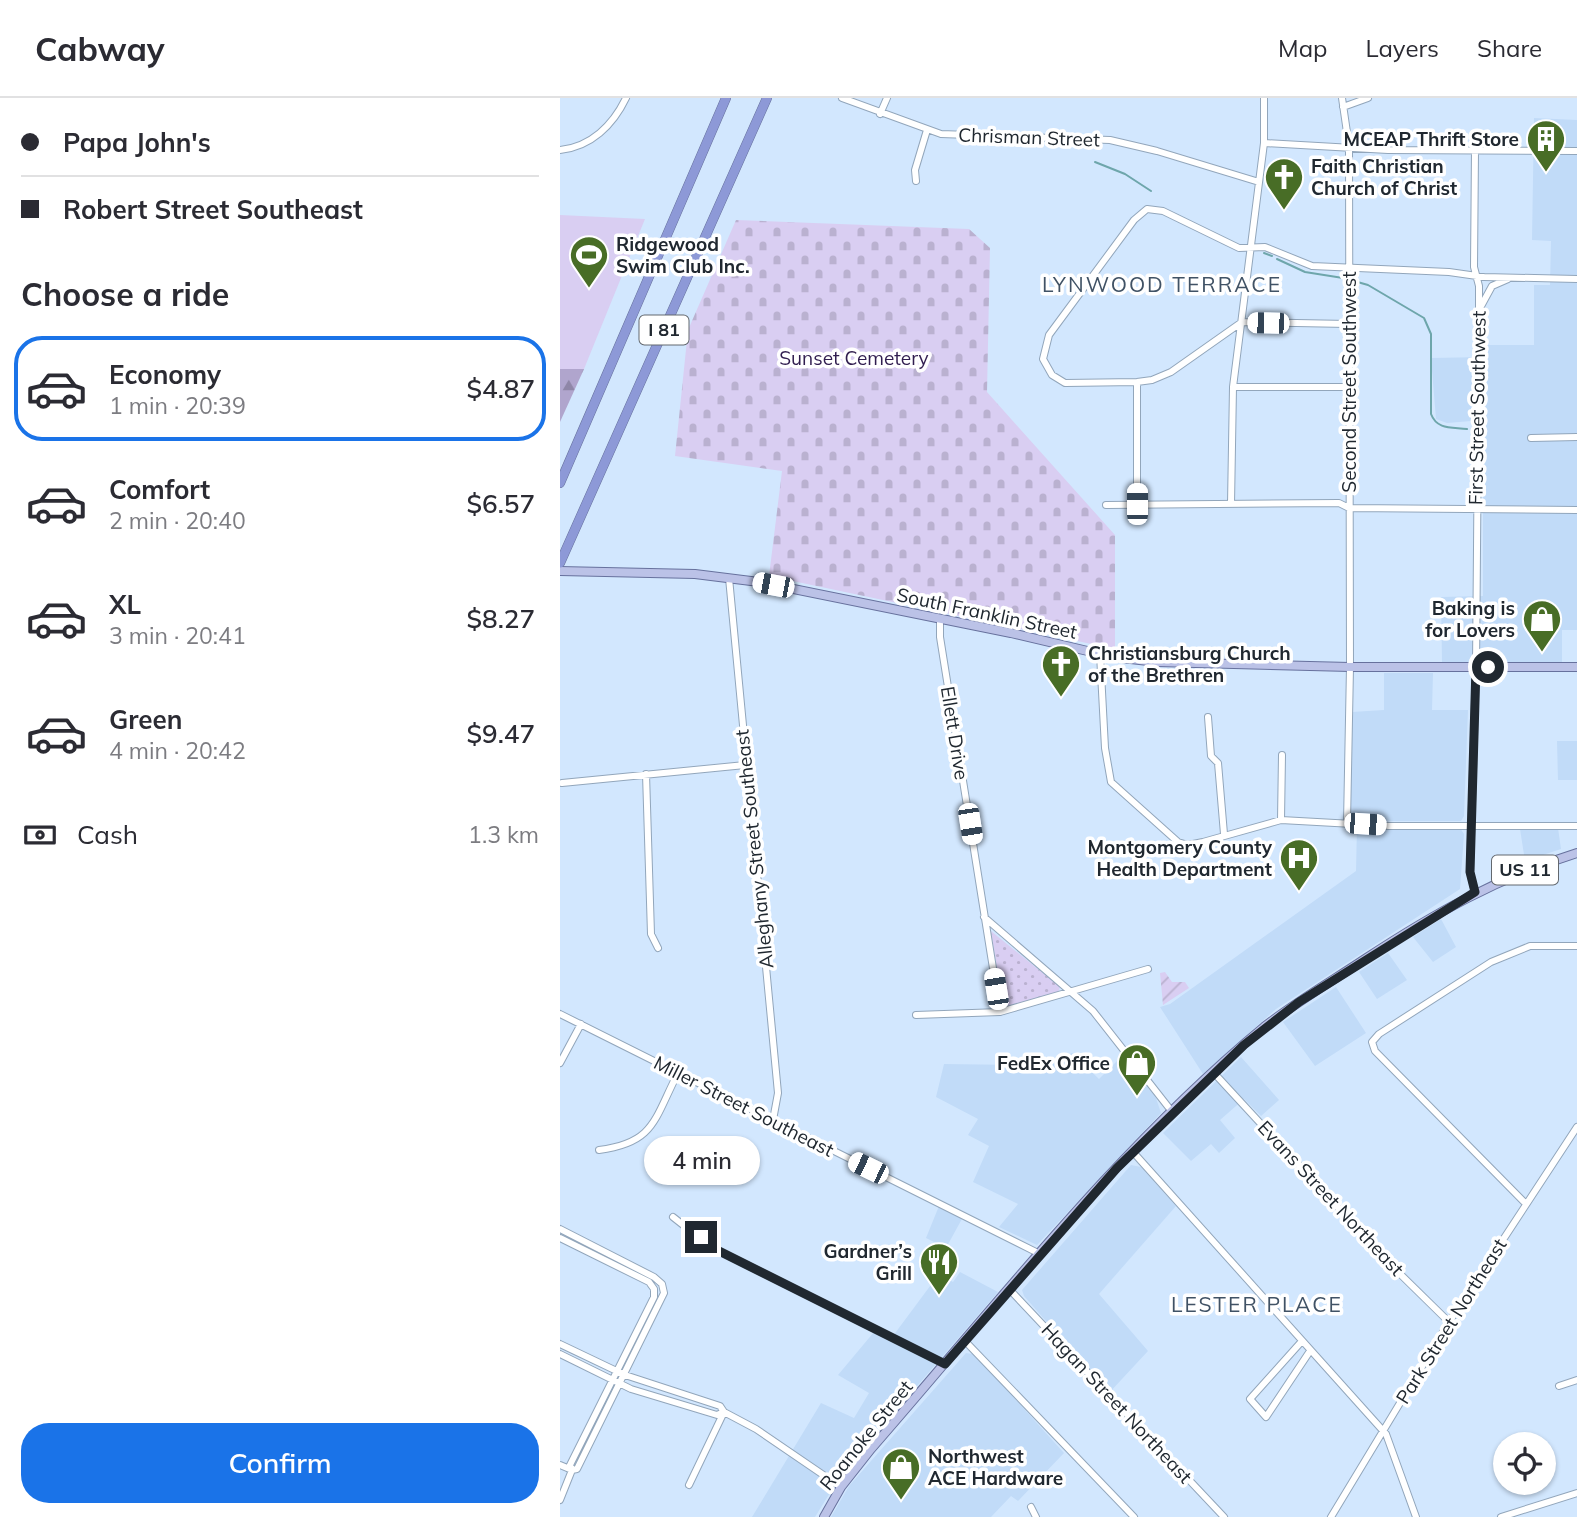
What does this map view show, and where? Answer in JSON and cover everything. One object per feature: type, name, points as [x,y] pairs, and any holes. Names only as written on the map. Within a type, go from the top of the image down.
[{"type":"highway","name":"I 81","points":[[560,483],[726,98]]},
{"type":"highway","name":"I 81","points":[[560,563],[767,98]]},
{"type":"main road","name":"South Franklin Street","points":[[560,571],[729,578],[940,618],[1100,654],[1157,662],[1350,667],[1577,667]]},
{"type":"main road","name":"Roanoke Street","points":[[824,1517],[841,1487],[1040,1255],[1133,1152],[1214,1073],[1285,1012],[1475,892],[1525,870],[1577,853]]},
{"type":"street","points":[[560,150],[590,141],[606,130],[626,98]]},
{"type":"street","name":"Chrisman Street","points":[[842,98],[941,134],[1110,140],[1157,151],[1259,182]]},
{"type":"street","points":[[880,114],[887,98]]},
{"type":"street","points":[[1231,504],[1233,387],[1264,144],[1264,98]]},
{"type":"street","name":"Second Street Southwest","points":[[1342,98],[1349,146],[1348,822]]},
{"type":"street","points":[[1343,107],[1367,98]]},
{"type":"street","points":[[916,181],[915,170],[927,130]]},
{"type":"street","points":[[1264,144],[1349,146],[1388,150],[1577,151]]},
{"type":"street","name":"First Street Southwest","points":[[1475,150],[1476,276],[1479,311],[1475,510],[1476,667],[1470,872],[1475,892]]},
{"type":"street","points":[[1348,324],[1242,323],[1171,372],[1152,380],[1065,383],[1046,368],[1044,348],[1049,335],[1133,220],[1147,209],[1163,211],[1239,248],[1265,247],[1312,266],[1349,270],[1449,272],[1510,278],[1577,279]]},
{"type":"street","points":[[1479,311],[1493,286],[1510,278]]},
{"type":"street","points":[[1137,382],[1137,504]]},
{"type":"street","points":[[1233,387],[1348,387]]},
{"type":"street","points":[[1531,438],[1577,438]]},
{"type":"street","points":[[1106,505],[1339,503],[1349,508],[1577,510]]},
{"type":"street","name":"Alleghany Street Southeast","points":[[729,578],[778,1093],[773,1120]]},
{"type":"street","name":"Ellett Drive","points":[[940,618],[940,637],[1000,1012]]},
{"type":"street","points":[[1100,654],[1107,763],[1116,789],[1178,842],[1188,845],[1281,820],[1577,826]]},
{"type":"street","points":[[1208,717],[1211,756],[1218,763],[1224,834]]},
{"type":"street","points":[[1281,820],[1282,755]]},
{"type":"street","points":[[562,783],[745,765]]},
{"type":"street","points":[[646,774],[651,934],[658,948]]},
{"type":"street","points":[[984,918],[1106,1025],[1173,1113]]},
{"type":"street","points":[[1526,1204],[1375,1051],[1372,1042],[1379,1034],[1491,962],[1530,946],[1577,946]]},
{"type":"street","points":[[916,1015],[1000,1012],[1148,969]]},
{"type":"street","name":"Miller Street Southeast","points":[[560,1014],[1040,1255]]},
{"type":"street","points":[[560,1063],[580,1024]]},
{"type":"street","points":[[599,1150],[623,1147],[643,1137],[678,1073]]},
{"type":"street","name":"Evans Street Northeast","points":[[1214,1073],[1394,1268],[1449,1322]]},
{"type":"street","name":"Park Street Northeast","points":[[1331,1517],[1449,1322],[1577,1128]]},
{"type":"street","points":[[1133,1152],[1390,1439],[1416,1517]]},
{"type":"street","points":[[673,1217],[711,1247],[945,1364]]},
{"type":"street","points":[[560,1229],[644,1271],[662,1284],[664,1293],[577,1469],[572,1470],[560,1465]]},
{"type":"street","points":[[560,1238],[649,1282],[654,1289],[654,1297],[570,1465],[572,1470],[560,1500]]},
{"type":"street","name":"Hagan Street Northeast","points":[[1010,1290],[1224,1517]]},
{"type":"street","points":[[965,1341],[1134,1517]]},
{"type":"street","points":[[1302,1341],[1250,1399],[1266,1417],[1310,1351]]},
{"type":"street","points":[[560,1344],[625,1375],[720,1406],[724,1412],[756,1429],[841,1487]]},
{"type":"street","points":[[560,1354],[621,1383],[717,1415],[724,1412]]},
{"type":"street","points":[[1559,1386],[1577,1380]]},
{"type":"street","points":[[689,1485],[724,1412]]},
{"type":"street","points":[[1501,1517],[1577,1493]]},
{"type":"street","points":[[1031,1507],[1036,1517]]},
{"type":"shaded area","points":[[1534,118],[1577,120],[1577,630],[1562,630],[1562,663],[1442,662],[1441,597],[1483,596],[1483,420],[1447,423],[1436,419],[1431,358],[1485,357],[1485,345],[1534,345],[1534,285],[1550,285],[1551,241],[1532,240]]},
{"type":"shaded area","points":[[1384,673],[1433,673],[1432,710],[1468,710],[1464,816],[1461,821],[1355,820],[1350,815],[1352,712],[1384,710]]},
{"type":"shaded area","points":[[1557,741],[1577,741],[1577,780],[1558,780]]},
{"type":"shaded area","points":[[1357,826],[1460,828],[1464,834],[1460,889],[1276,1009],[1203,1074],[1160,1007],[1170,1004],[1356,871]]},
{"type":"shaded area","points":[[1558,828],[1561,849],[1525,861],[1520,829]]},
{"type":"shaded area","points":[[1441,919],[1456,947],[1433,962],[1413,937]]},
{"type":"shaded area","points":[[1388,953],[1407,980],[1377,999],[1359,972]]},
{"type":"shaded area","points":[[1336,987],[1366,1033],[1315,1066],[1283,1022]]},
{"type":"shaded area","points":[[1072,1053],[1099,1079],[1124,1054],[1156,1098],[1161,1113],[1037,1245],[999,1227],[1018,1204],[973,1182],[989,1146],[968,1135],[978,1119],[936,1097],[944,1064],[1025,1065],[1052,1056],[1055,1061]]},
{"type":"shaded area","points":[[1241,1057],[1279,1100],[1261,1116],[1244,1099],[1220,1120],[1235,1138],[1219,1153],[1211,1144],[1191,1161],[1163,1133]]},
{"type":"shaded area","points":[[1131,1165],[1141,1167],[1176,1206],[1099,1294],[1148,1351],[1109,1393],[1024,1296],[1022,1290]]},
{"type":"shaded area","points":[[939,1206],[963,1217],[946,1248],[926,1238]]},
{"type":"shaded area","points":[[960,1272],[998,1292],[843,1472],[815,1517],[752,1517],[821,1403],[854,1418],[869,1393],[838,1375],[874,1332],[890,1340],[939,1274],[953,1282]]},
{"type":"shaded area","points":[[966,1353],[972,1354],[987,1368],[1064,1453],[1018,1501],[1011,1496],[991,1517],[831,1517],[849,1486]]},
{"type":"green space","name":"Ridgewood Swim Club Inc.","points":[[560,215],[645,219],[584,369],[560,369]]},
{"type":"green space","name":"Sunset Cemetery","points":[[736,220],[969,229],[990,248],[987,392],[1115,535],[1115,649],[769,576],[782,471],[675,456],[688,330]]},
{"type":"green space","points":[[560,369],[584,369],[560,422]]},
{"type":"green space","points":[[991,931],[1060,987],[1058,993],[1007,1008],[1003,1006]]},
{"type":"green space","points":[[1165,972],[1172,982],[1185,982],[1189,988],[1163,1005],[1160,973]]},
{"type":"waterway","points":[[1095,162],[1125,174],[1151,191]]},
{"type":"waterway","points":[[1264,253],[1272,256]]},
{"type":"waterway","points":[[1277,259],[1305,272],[1343,278]]},
{"type":"waterway","points":[[1354,281],[1368,285],[1424,318],[1431,334],[1431,414],[1441,425],[1467,429]]},
{"type":"place","name":"MCEAP Thrift Store","points":[[1546,173]]},
{"type":"place","name":"Faith Christian Church of Christ","points":[[1284,211]]},
{"type":"place","name":"Ridgewood Swim Club Inc.","points":[[589,289]]},
{"type":"place","name":"Baking is for Lovers","points":[[1542,653]]},
{"type":"place","name":"Christiansburg Church of the Brethren","points":[[1061,698]]},
{"type":"place","name":"Montgomery County Health Department","points":[[1299,892]]},
{"type":"place","name":"FedEx Office","points":[[1137,1097]]},
{"type":"place","name":"Gardner’s Grill","points":[[939,1296]]},
{"type":"place","name":"Northwest ACE Hardware","points":[[901,1501]]},
{"type":"district","name":"LYNWOOD TERRACE","points":[[1162,285]]},
{"type":"district","name":"LESTER PLACE","points":[[1257,1305]]},
{"type":"route","points":[[701,1237],[711,1247],[945,1364],[1117,1168],[1244,1045],[1299,1002],[1421,923],[1475,892],[1470,882],[1470,872],[1476,667],[1488,667]]}]
